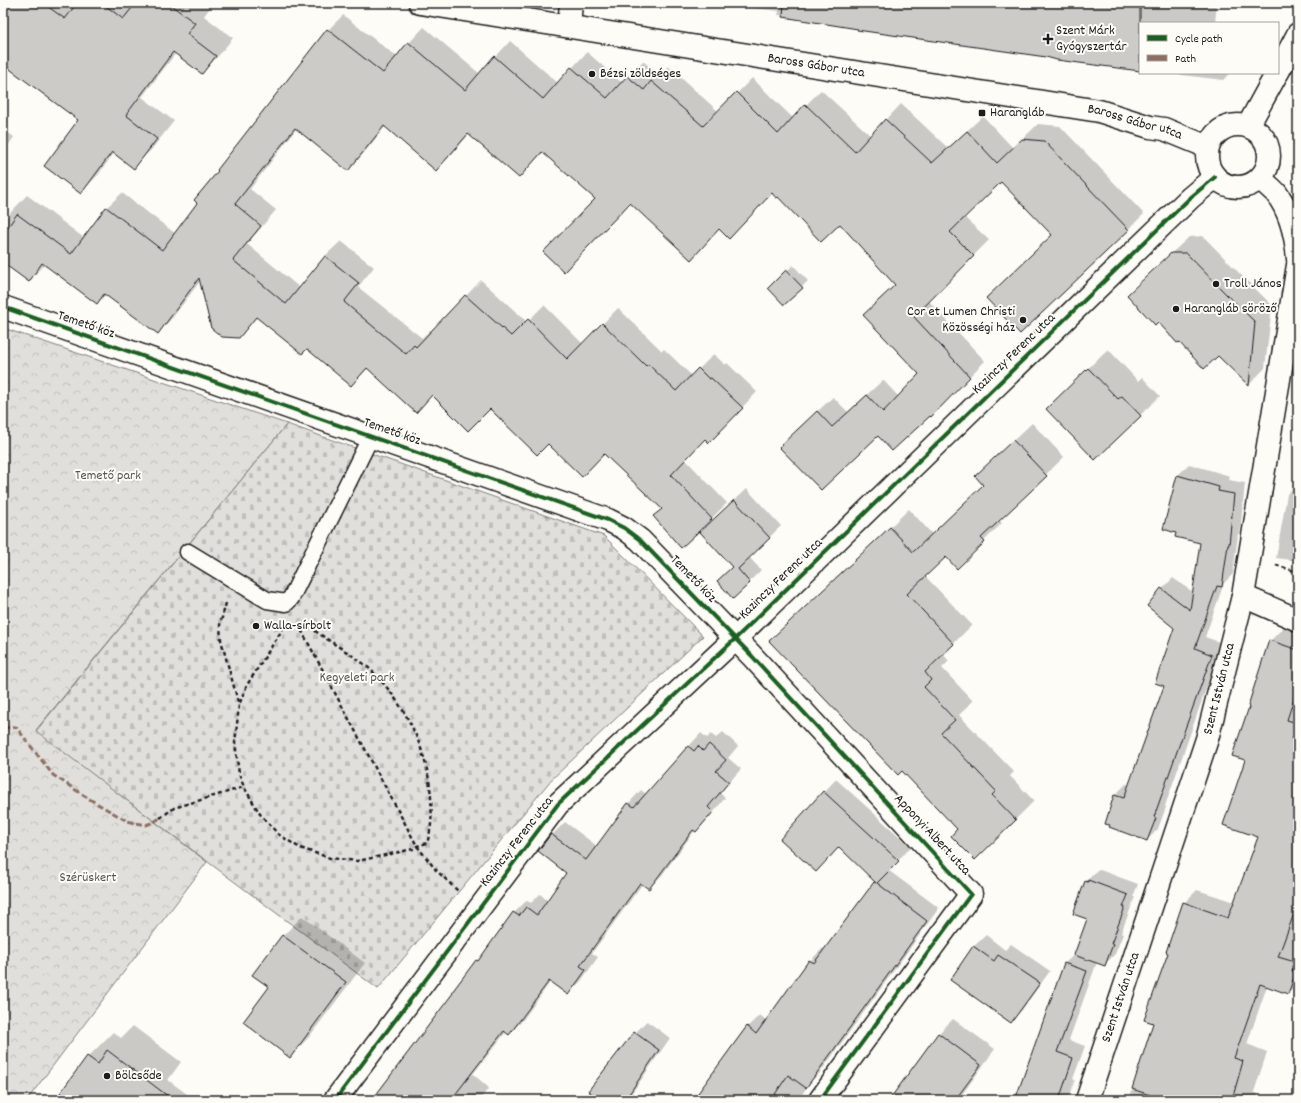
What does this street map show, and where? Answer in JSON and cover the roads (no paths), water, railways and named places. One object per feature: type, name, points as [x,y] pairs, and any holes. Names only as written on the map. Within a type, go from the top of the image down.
[{"type":"street","name":"Baross Gábor utca","points":[[420,3],[1099,111],[1164,130],[1208,147]]},
{"type":"street","points":[[569,26],[571,3]]},
{"type":"street","points":[[1279,70],[1298,34]]},
{"type":"street","points":[[1248,126],[1277,74]]},
{"type":"street","points":[[1238,124],[1248,126],[1257,130],[1264,138],[1268,148],[1269,159],[1266,169],[1260,178],[1252,184],[1242,187],[1222,183],[1215,177],[1209,168],[1207,158],[1208,147],[1212,138],[1219,131],[1228,126],[1238,124]]},
{"type":"street","name":"Kazinczy Ferenc utca","points":[[335,1100],[558,804],[736,638],[1190,198],[1215,177]]},
{"type":"street","points":[[1260,178],[1276,194],[1284,206],[1295,232],[1298,259]]},
{"type":"street","name":"Szent István utca","points":[[1087,1100],[1207,739],[1243,596],[1298,265]]},
{"type":"street","name":"Temető köz","points":[[3,307],[608,520],[624,528],[640,540],[736,638]]},
{"type":"street","points":[[1243,596],[1298,620]]},
{"type":"street","name":"Apponyi Albert utca","points":[[736,638],[971,894],[820,1100]]},
{"type":"lane","points":[[188,552],[267,600],[289,608],[291,598],[371,436]]},
{"type":"place","name":"Szent Márk Gyógyszertár","points":[[1048,39]]},
{"type":"place","name":"Bézsi zöldséges","points":[[592,74]]},
{"type":"place","name":"Harangláb","points":[[982,113]]},
{"type":"place","name":"Troll János","points":[[1216,284]]},
{"type":"place","name":"Harangláb söröző","points":[[1176,309]]},
{"type":"place","name":"Cor et Lumen Christi Közösségi ház","points":[[1023,320]]},
{"type":"place","name":"Walla-sírbolt","points":[[256,626]]},
{"type":"place","name":"Bölcsőde","points":[[107,1076]]},
{"type":"park label","name":"Temető park","points":[[108,476]]},
{"type":"park label","name":"Kegyeleti park","points":[[357,678]]},
{"type":"park label","name":"Szérüskert","points":[[88,878]]}]
